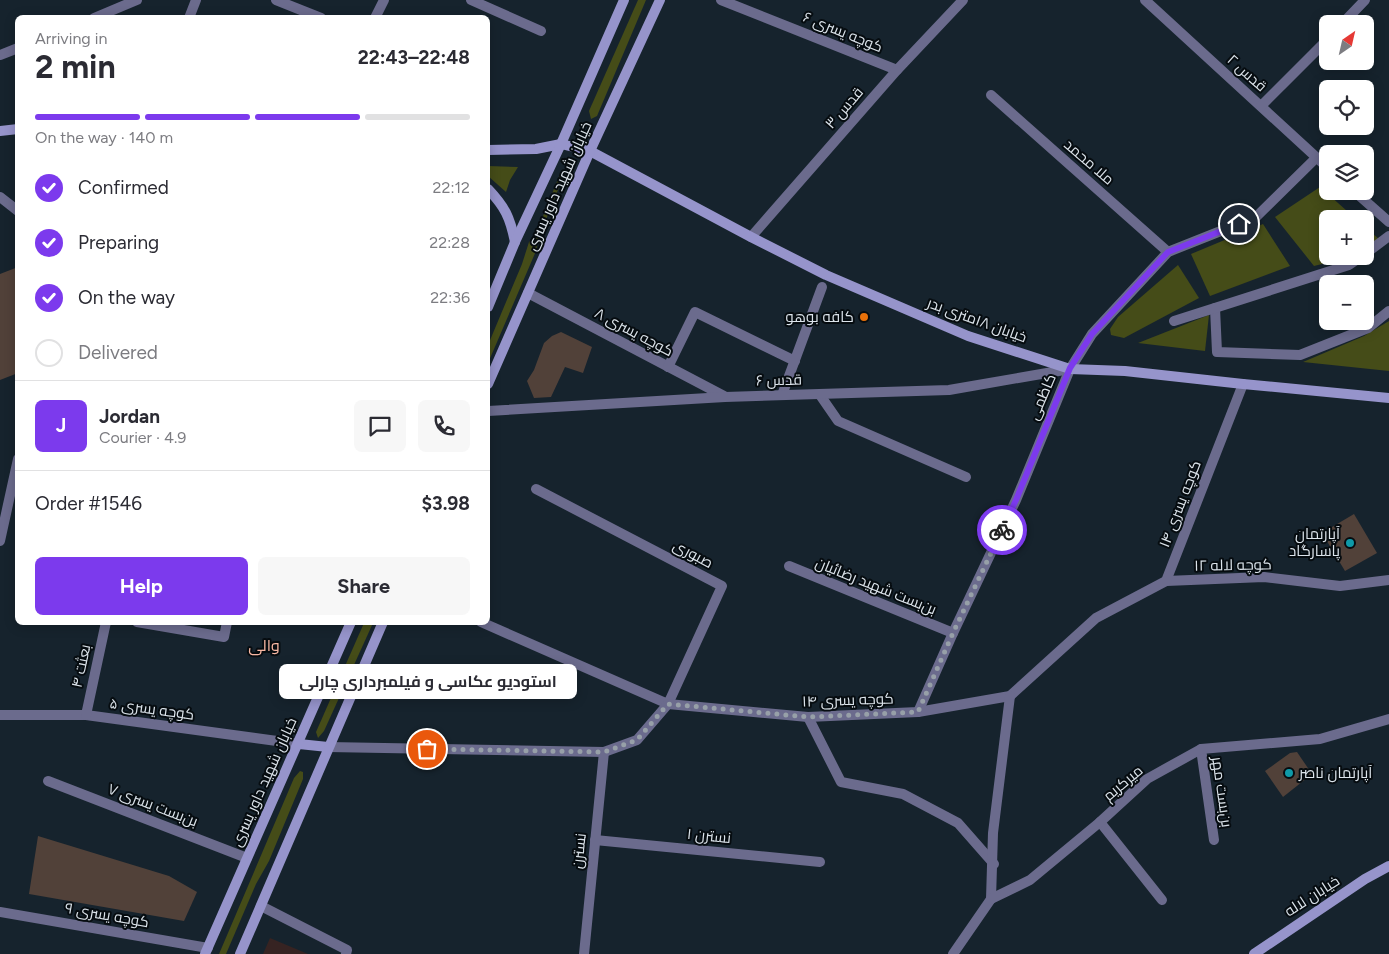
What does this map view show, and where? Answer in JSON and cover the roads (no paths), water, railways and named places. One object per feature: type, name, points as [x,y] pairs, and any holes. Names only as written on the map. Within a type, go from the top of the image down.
[{"type":"main road","name":"خیابان شهید داور یسری","points":[[490,302],[515,242],[561,144],[624,0]]},
{"type":"main road","name":"خیابان شهید داور یسری","points":[[490,379],[590,151],[660,0]]},
{"type":"main road","points":[[0,131],[15,129]]},
{"type":"main road","points":[[490,150],[536,149],[561,144]]},
{"type":"main road","name":"خیابان ۱۸متری بدر","points":[[561,144],[590,151],[826,275],[968,336],[1070,368],[1125,371],[1389,398]]},
{"type":"main road","points":[[490,191],[511,220],[515,242]]},
{"type":"main road","name":"خیابان شهید داور یسری","points":[[207,951],[351,625]]},
{"type":"main road","points":[[240,954],[382,625]]},
{"type":"main road","points":[[298,744],[328,747]]},
{"type":"main road","name":"خیابان لاله","points":[[1254,954],[1357,884],[1389,866]]},
{"type":"street","points":[[101,15],[137,0]]},
{"type":"street","points":[[190,15],[196,0]]},
{"type":"street","points":[[276,0],[313,15]]},
{"type":"street","points":[[376,15],[384,0]]},
{"type":"street","points":[[471,0],[541,31]]},
{"type":"street","name":"کوچه یسری ۶","points":[[721,0],[741,4],[897,70]]},
{"type":"street","name":"قدس ۳","points":[[751,237],[897,70],[963,0]]},
{"type":"street","name":"قدس ۲","points":[[1145,0],[1319,160]]},
{"type":"street","points":[[1351,15],[1365,0]]},
{"type":"street","points":[[1261,106],[1319,47]]},
{"type":"street","points":[[0,55],[15,49]]},
{"type":"street","name":"ملا محمد","points":[[991,95],[1168,252]]},
{"type":"street","name":"کاظمی","points":[[918,712],[1016,500],[1070,368],[1092,334],[1168,252],[1256,217],[1316,158]]},
{"type":"street","points":[[0,197],[15,209]]},
{"type":"street","points":[[1364,200],[1389,222]]},
{"type":"street","points":[[1374,247],[1389,236]]},
{"type":"street","points":[[1174,321],[1349,265]]},
{"type":"street","points":[[782,395],[822,287]]},
{"type":"street","name":"کوچه یسری ۸","points":[[528,293],[725,397]]},
{"type":"street","points":[[1215,308],[1217,352],[1300,355],[1368,328],[1389,311]]},
{"type":"street","points":[[668,367],[695,312],[795,361]]},
{"type":"street","name":"قدس ۶","points":[[490,411],[725,397],[949,390],[1070,368]]},
{"type":"street","name":"کوچه یسری ۱۴","points":[[1166,581],[1243,384]]},
{"type":"street","points":[[820,395],[838,422],[966,477]]},
{"type":"street","points":[[0,541],[15,473]]},
{"type":"street","name":"صبوری","points":[[536,488],[722,586],[668,704]]},
{"type":"street","name":"بن‌بست شهید رضائیان","points":[[789,566],[953,633]]},
{"type":"street","name":"کوچه لاله ۱۲","points":[[1166,581],[1264,577],[1340,586],[1389,580]]},
{"type":"street","points":[[991,899],[994,864],[993,833],[1010,696],[1096,618],[1166,581]]},
{"type":"street","name":"بعثت ۴","points":[[86,715],[105,625]]},
{"type":"street","points":[[156,625],[224,636],[226,625]]},
{"type":"street","name":"کوچه یسری ۱۴","points":[[488,625],[668,704],[808,717],[918,712],[1010,696]]},
{"type":"street","points":[[328,747],[604,752],[637,740],[668,704]]},
{"type":"street","name":"کوچه یسری ۵","points":[[0,715],[86,715],[298,744]]},
{"type":"street","points":[[808,717],[841,782],[902,794],[958,823],[994,864]]},
{"type":"street","name":"میرکریم","points":[[953,954],[991,899],[1030,880],[1100,822],[1147,779],[1201,749],[1320,740],[1389,719]]},
{"type":"street","name":"بن‌بست مهر","points":[[1201,749],[1214,840]]},
{"type":"street","name":"نسترن","points":[[584,954],[604,752]]},
{"type":"street","name":"بن‌بست یسری ۷","points":[[48,781],[247,858]]},
{"type":"street","points":[[1100,822],[1162,900]]},
{"type":"street","name":"نسترن ۱","points":[[595,840],[820,862]]},
{"type":"street","points":[[261,906],[347,950],[346,954]]},
{"type":"street","name":"کوچه یسری ۹","points":[[0,912],[207,951]]},
{"type":"place","name":"کافه بوهو","points":[[864,317]]},
{"type":"place","name":"آپارتمان پاسارگاد","points":[[1350,543]]},
{"type":"place","name":"استودیو عکاسی و فیلمبرداری چارلی","points":[[427,749]]},
{"type":"place","name":"آپارتمان ناصر","points":[[1289,773]]},
{"type":"district","name":"والی","points":[[264,645]]}]
